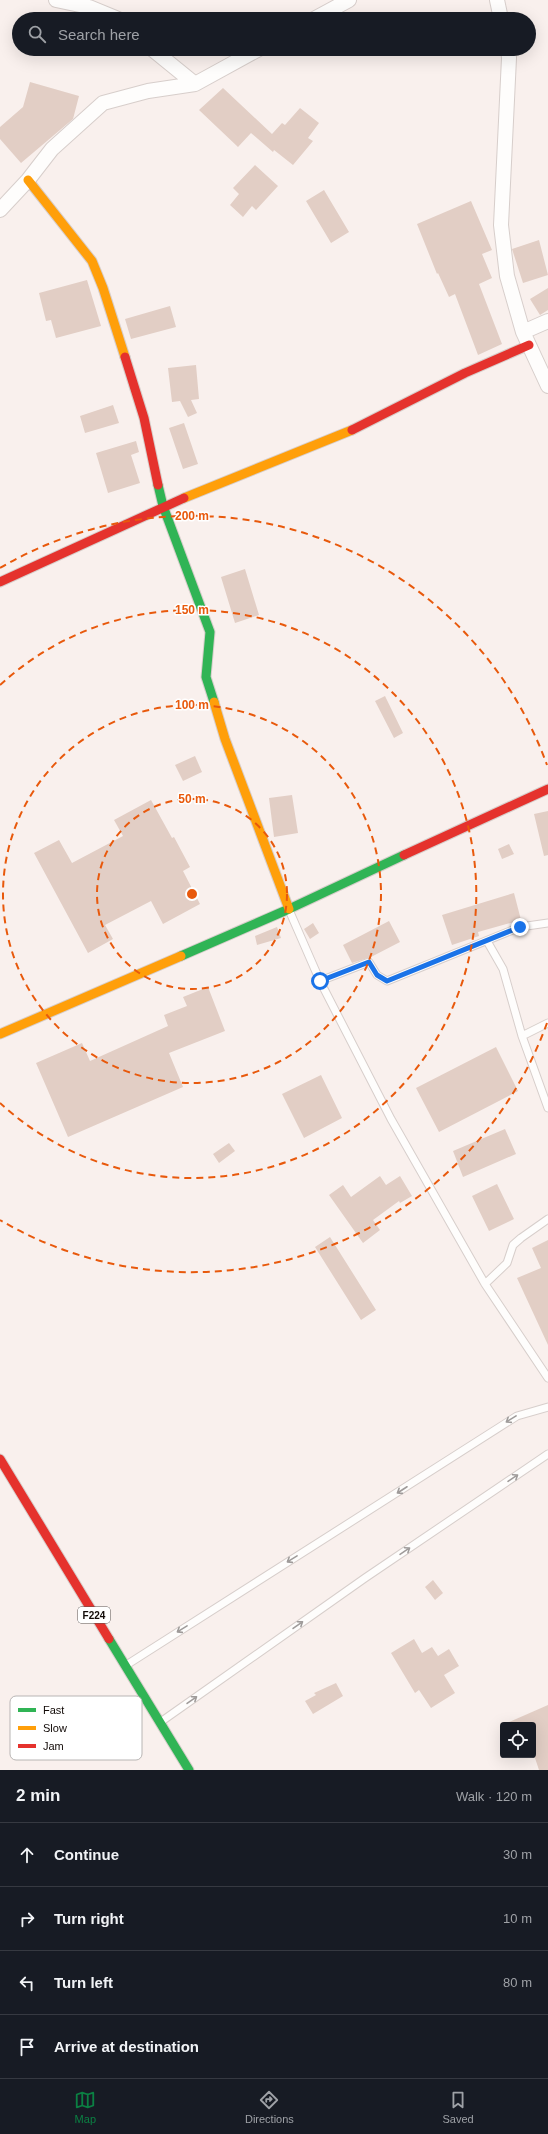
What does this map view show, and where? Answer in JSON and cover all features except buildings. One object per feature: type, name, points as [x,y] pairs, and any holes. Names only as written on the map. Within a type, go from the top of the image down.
[{"type":"street","points":[[56,0],[89,7],[101,12]]},
{"type":"street","points":[[327,12],[349,0]]},
{"type":"street","points":[[497,0],[500,12]]},
{"type":"street","points":[[161,56],[195,84]]},
{"type":"street","points":[[0,210],[28,180],[52,149],[103,103],[148,91],[195,84],[246,56]]},
{"type":"street","points":[[509,56],[500,225],[507,276],[523,332],[548,386]]},
{"type":"street","points":[[28,180],[92,260],[105,295],[144,418],[164,506],[210,632],[206,677],[225,739],[289,909]]},
{"type":"street","points":[[523,332],[548,321]]},
{"type":"street","points":[[0,582],[164,506],[338,437],[465,373],[529,345]]},
{"type":"street","points":[[2,1029],[289,909],[548,789]]},
{"type":"street","name":"F224","points":[[0,1459],[160,1722],[184,1769]]},
{"type":"lane","points":[[289,909],[320,981],[391,1119],[485,1284],[548,1378]]},
{"type":"lane","points":[[320,981],[369,962],[377,975],[387,981],[520,927],[548,923]]},
{"type":"lane","points":[[487,941],[503,969],[522,1036],[548,1109]]},
{"type":"lane","points":[[522,1036],[548,1023]]},
{"type":"lane","points":[[485,1284],[507,1263],[513,1245],[548,1219]]},
{"type":"lane","points":[[125,1666],[517,1416],[548,1407]]},
{"type":"lane","points":[[160,1722],[365,1578],[548,1454]]},
{"type":"traffic: fast","points":[[158,485],[163,506],[210,632],[206,677],[214,702]]},
{"type":"traffic: fast","points":[[181,956],[289,909],[404,855]]},
{"type":"traffic: fast","points":[[109,1639],[189,1770]]},
{"type":"traffic: slow","points":[[28,180],[92,261],[103,288],[125,357]]},
{"type":"traffic: slow","points":[[184,498],[352,430]]},
{"type":"traffic: slow","points":[[214,702],[225,739],[289,909]]},
{"type":"traffic: slow","points":[[0,1034],[181,956]]},
{"type":"traffic: jam","points":[[352,430],[465,373],[529,345]]},
{"type":"traffic: jam","points":[[125,357],[144,418],[158,485]]},
{"type":"traffic: jam","points":[[0,582],[184,498]]},
{"type":"traffic: jam","points":[[404,855],[548,789]]},
{"type":"traffic: jam","points":[[0,1459],[109,1639]]},
{"type":"route","points":[[320,981],[369,962],[377,975],[387,981],[520,927]]}]
